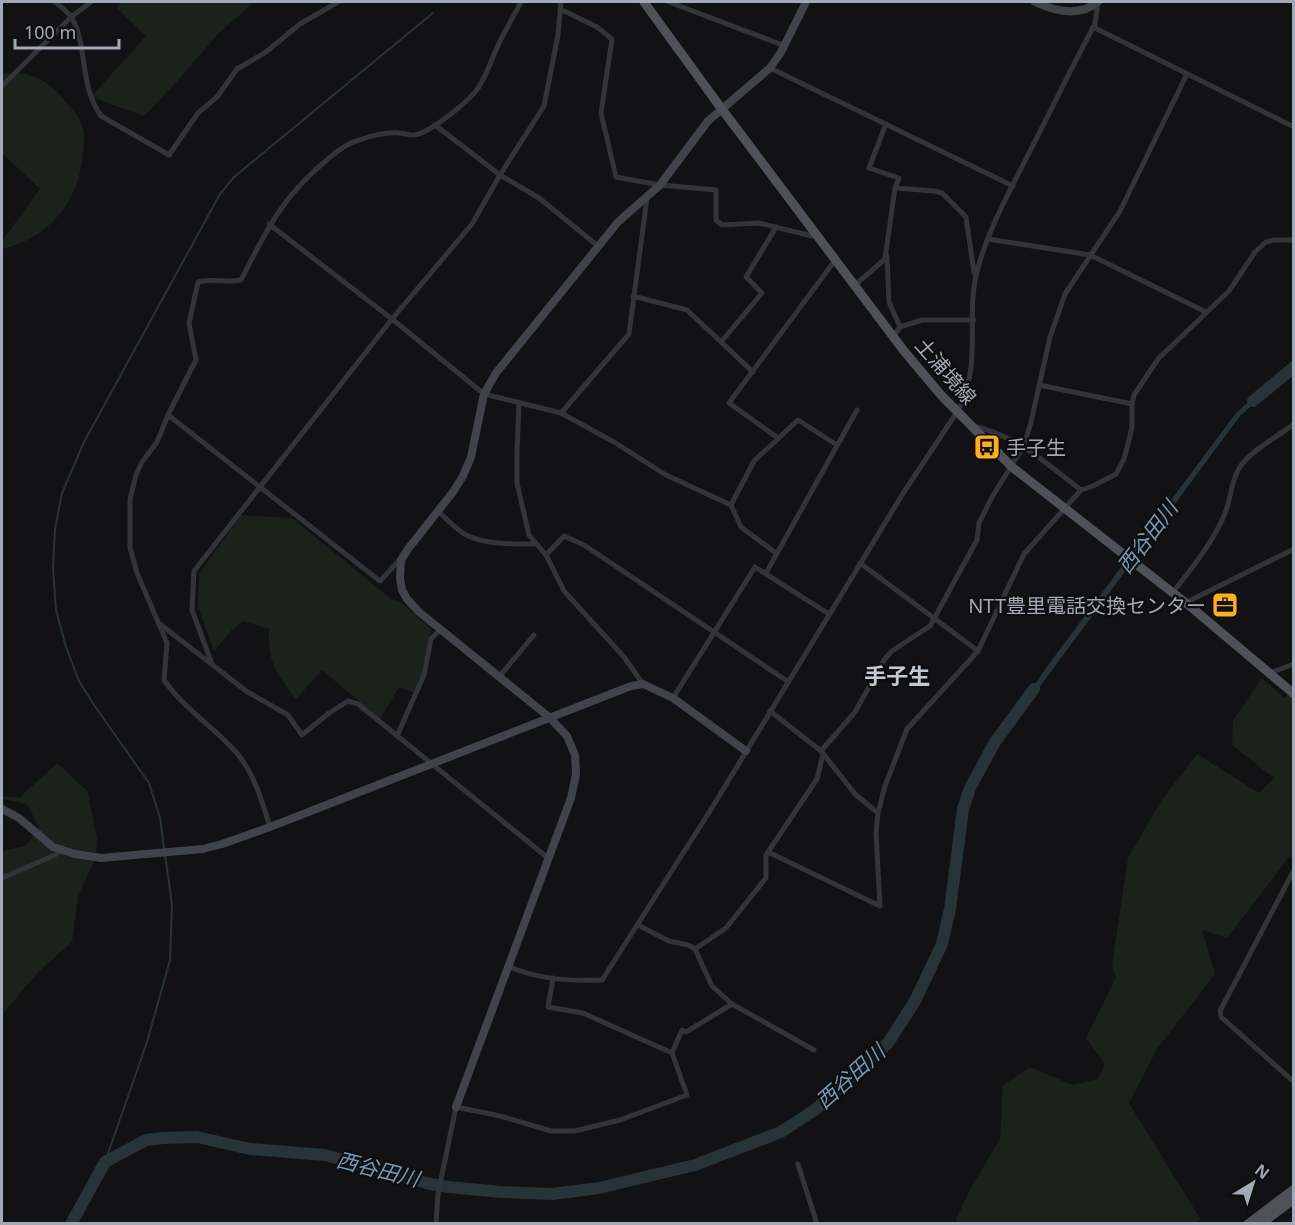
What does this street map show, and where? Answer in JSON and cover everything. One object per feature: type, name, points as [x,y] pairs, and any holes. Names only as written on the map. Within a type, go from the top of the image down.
[{"type":"main road","name":"土浦境線","points":[[644,2],[893,337],[957,412],[1012,467],[1173,592],[1293,694]]},
{"type":"main road","points":[[1248,1224],[1293,1189]]},
{"type":"main road","points":[[1261,1224],[1293,1199]]},
{"type":"street","points":[[55,2],[71,17],[77,33],[85,80],[94,107],[105,120],[169,155],[198,112],[217,97],[237,69],[266,52],[329,4],[338,2]]},
{"type":"street","points":[[2,86],[71,17],[91,2]]},
{"type":"street","points":[[270,827],[259,792],[237,753],[193,714],[165,680],[167,643],[137,573],[130,547],[130,499],[136,474],[157,442],[196,360],[189,323],[198,282],[208,279],[233,282],[241,280],[269,224],[304,180],[342,148],[357,140],[377,136],[399,133],[414,135],[435,125],[477,90],[521,2]]},
{"type":"street","points":[[212,664],[192,610],[194,571],[392,320],[472,224],[544,106],[558,35],[561,2]]},
{"type":"street","points":[[669,2],[785,46]]},
{"type":"street","points":[[168,415],[380,580],[404,555],[463,476],[471,457],[484,394],[496,373],[618,222],[660,185],[703,127],[721,108],[770,68],[785,46],[806,2]]},
{"type":"street","points":[[1035,2],[1070,12],[1090,8],[1098,2]]},
{"type":"street","points":[[507,966],[535,977],[602,980],[746,751],[860,563],[957,412],[964,398],[969,377],[974,341],[974,287],[988,239],[1012,186],[1093,27],[1098,2]]},
{"type":"street","points":[[560,9],[597,27],[612,39],[601,113],[614,173],[620,179],[716,190],[716,220],[722,225],[759,223],[812,236],[816,233]]},
{"type":"street","points":[[1093,27],[1293,127]]},
{"type":"street","points":[[770,68],[1012,186]]},
{"type":"street","points":[[695,949],[726,928],[766,878],[766,855],[817,779],[822,752],[855,712],[884,660],[892,651],[930,626],[976,540],[979,524],[992,497],[1024,446],[1058,312],[1065,294],[1119,211],[1186,74]]},
{"type":"street","points":[[886,124],[869,168],[899,178],[892,201],[887,255],[889,302],[900,327]]},
{"type":"street","points":[[435,125],[500,175],[539,198],[598,246]]},
{"type":"street","points":[[896,188],[942,193],[966,217],[976,275]]},
{"type":"street","points":[[561,413],[629,334],[647,196]]},
{"type":"street","points":[[269,224],[484,394],[561,413],[614,442],[666,475],[731,505],[741,526],[776,553]]},
{"type":"street","points":[[721,342],[762,293],[746,277],[776,227]]},
{"type":"street","points":[[988,239],[1090,255],[1206,312]]},
{"type":"street","points":[[768,852],[880,906],[876,833],[878,813],[885,786],[907,729],[978,651],[1024,554],[1081,490],[1116,474],[1124,459],[1132,427],[1134,395],[1156,361],[1229,291],[1255,252],[1266,242],[1293,240]]},
{"type":"street","points":[[855,285],[880,265],[887,255]]},
{"type":"street","points":[[778,438],[729,404],[836,259]]},
{"type":"street","points":[[633,296],[687,310],[753,372]]},
{"type":"street","points":[[893,337],[900,327],[922,320],[974,320]]},
{"type":"street","points":[[1039,385],[1132,404]]},
{"type":"street","points":[[519,403],[517,483],[529,535],[546,555],[564,591],[624,657],[644,684],[673,698],[746,751]]},
{"type":"street","points":[[766,573],[857,410]]},
{"type":"street","points":[[731,505],[754,461],[798,420],[837,445]]},
{"type":"street","points":[[1173,592],[1206,550],[1225,514],[1241,465],[1293,424]]},
{"type":"street","points":[[971,426],[1003,435],[1024,446],[1081,490]]},
{"type":"street","points":[[438,511],[466,535],[484,540],[535,544]]},
{"type":"street","points":[[546,555],[564,536],[584,545],[788,681]]},
{"type":"street","points":[[1187,604],[1293,549]]},
{"type":"street","points":[[404,555],[400,567],[402,590],[412,605],[549,717],[567,736],[575,755],[576,774],[571,798],[456,1107],[438,1194],[436,1224]]},
{"type":"street","points":[[860,563],[978,651]]},
{"type":"street","points":[[673,698],[755,567],[829,614]]},
{"type":"street","points":[[159,622],[246,691],[288,715],[302,735],[328,713],[348,701],[358,704],[548,858]]},
{"type":"street","points":[[397,736],[424,675],[431,639],[440,630]]},
{"type":"street","points":[[500,677],[534,635]]},
{"type":"street","points":[[1270,675],[1272,672],[1293,664]]},
{"type":"street","points":[[2,809],[19,818],[40,838],[61,850],[101,858],[203,849],[270,827],[549,717],[631,686],[644,684]]},
{"type":"street","points":[[770,711],[822,752],[855,794],[878,813]]},
{"type":"street","points":[[2,878],[55,855],[61,850]]},
{"type":"street","points":[[1293,870],[1220,1011],[1221,1017],[1293,1082]]},
{"type":"street","points":[[638,925],[695,949],[712,986],[732,1004],[814,1050]]},
{"type":"street","points":[[553,978],[548,1008],[584,1013],[672,1053]]},
{"type":"street","points":[[456,1107],[500,1116],[551,1131],[575,1131],[620,1119],[687,1095],[672,1053],[682,1030],[686,1032],[732,1004]]},
{"type":"street","points":[[798,1164],[817,1224]]},
{"type":"shaded area","points":[[120,2],[254,2],[217,35],[144,116],[91,97],[146,36],[117,8]]},
{"type":"shaded area","points":[[13,72],[37,78],[55,90],[79,119],[83,128],[84,142],[81,170],[76,186],[59,215],[34,236],[2,249],[2,241],[40,189],[2,153],[2,74]]},
{"type":"shaded area","points":[[241,515],[292,518],[391,599],[401,602],[431,629],[428,662],[415,693],[399,687],[380,719],[322,670],[296,699],[275,667],[270,651],[269,629],[243,621],[214,651],[198,607],[199,574]]},
{"type":"shaded area","points":[[1262,678],[1285,698],[1293,688],[1293,857],[1290,856],[1227,938],[1202,930],[1215,974],[1157,1049],[1129,1103],[1201,1220],[1195,1224],[957,1224],[956,1219],[972,1186],[1000,1139],[1003,1085],[1030,1067],[1072,1085],[1098,1079],[1105,1064],[1086,1038],[1116,977],[1112,965],[1128,858],[1161,801],[1197,754],[1259,793],[1274,778],[1232,745],[1233,720]]},
{"type":"shaded area","points":[[57,763],[88,792],[97,839],[95,859],[78,896],[72,942],[38,972],[2,1015],[2,851],[26,846],[39,827],[27,804],[2,799],[2,796],[19,798]]},
{"type":"water","points":[[1264,388],[1267,392],[1240,416],[1027,704],[1023,701],[1236,413]]},
{"type":"waterway","points":[[164,849],[160,818],[149,783],[79,681],[66,647],[56,610],[53,569],[55,529],[62,493],[84,442],[220,194],[234,177],[433,13]]},
{"type":"waterway","name":"西谷田川","points":[[1253,401],[1294,367]]},
{"type":"waterway","name":"西谷田川","points":[[71,1224],[105,1162],[146,1140],[197,1137],[250,1149],[325,1155],[430,1184],[501,1192],[552,1194],[599,1188],[695,1165],[781,1132],[816,1109],[888,1043],[915,1001],[942,944],[950,909],[963,809],[970,788],[995,742],[1034,689]]},
{"type":"waterway","points":[[105,1162],[147,1042],[170,960],[172,905],[165,854]]},
{"type":"place","name":"手子生","points":[[987,447]]},
{"type":"place","name":"NTT豊里電話交換センター","points":[[1225,605]]},
{"type":"district","name":"手子生","points":[[897,675]]}]
